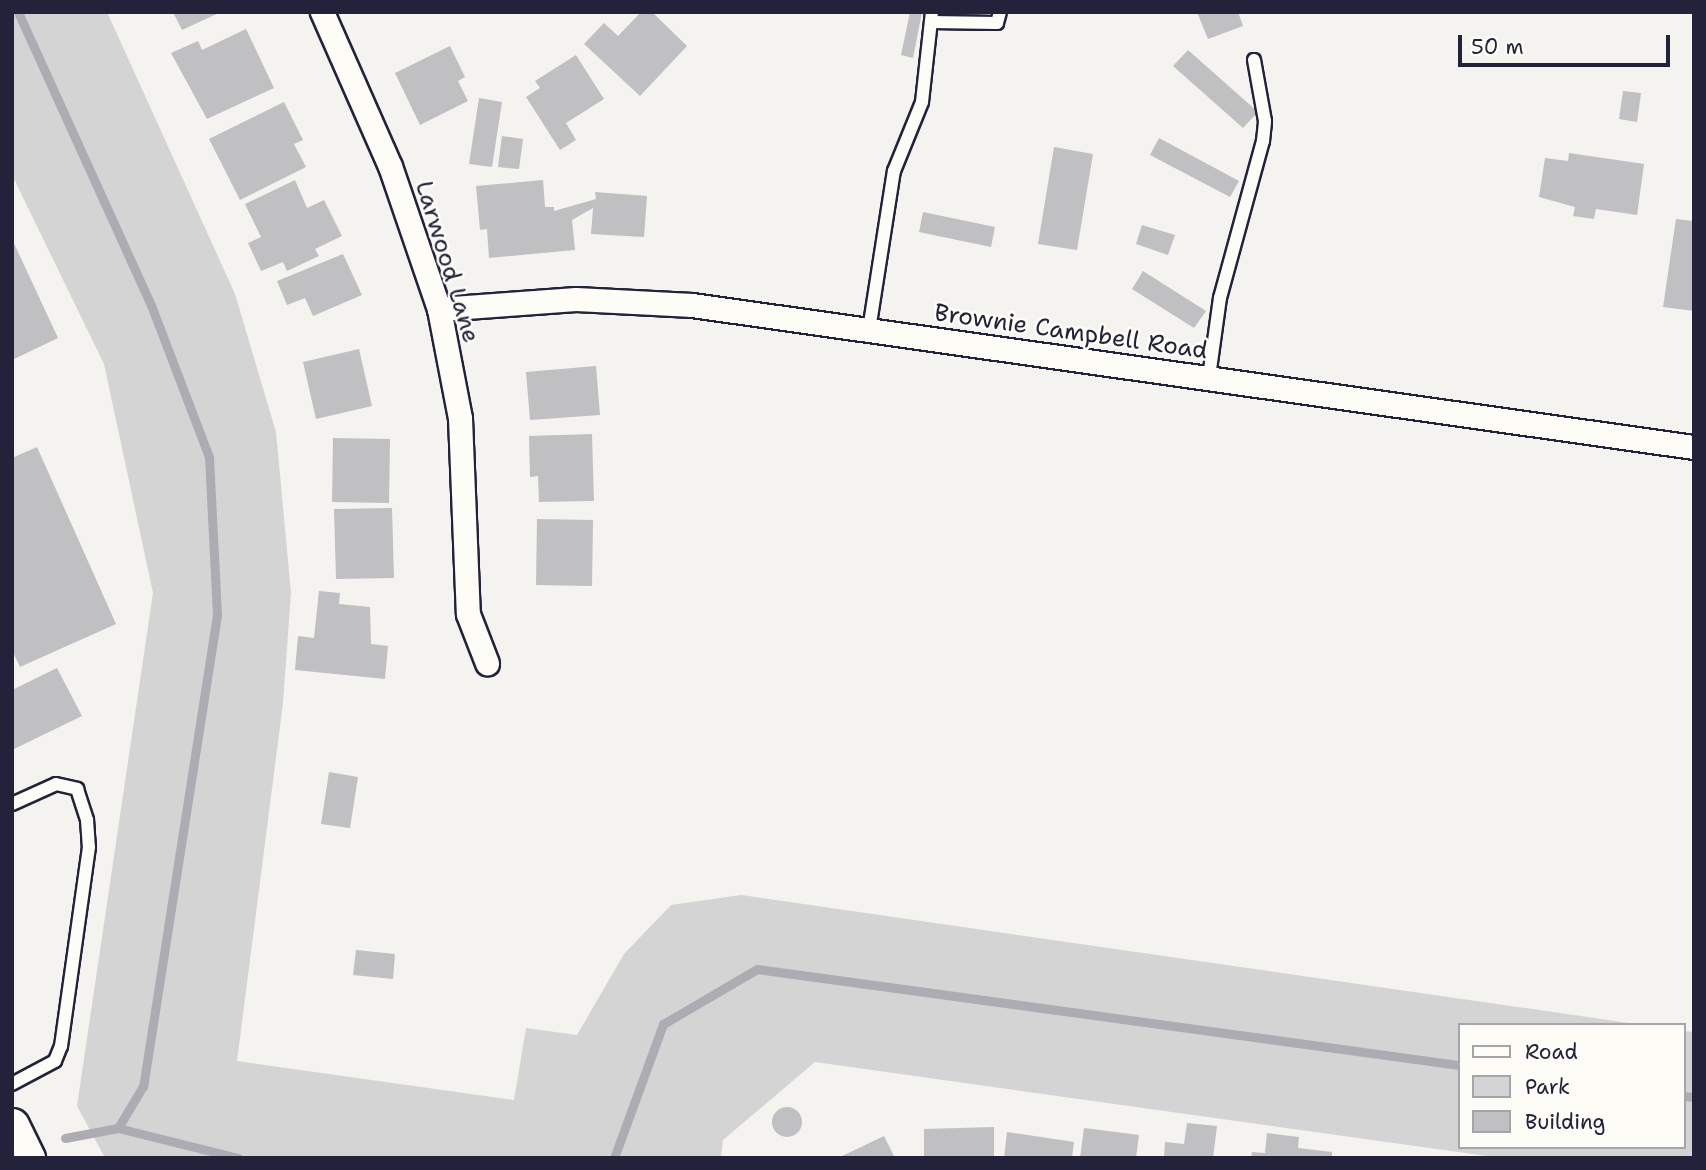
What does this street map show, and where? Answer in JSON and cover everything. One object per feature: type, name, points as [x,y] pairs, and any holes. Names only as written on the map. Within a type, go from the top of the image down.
[{"type":"main road","points":[[12,1125],[28,1158]]},
{"type":"street","name":"Larwood Lane","points":[[323,13],[390,166],[439,309],[460,418],[468,614],[487,663]]},
{"type":"street","name":"Brownie Campbell Road","points":[[439,309],[576,299],[692,305],[1694,447]]},
{"type":"lane","points":[[869,330],[894,171],[922,102],[931,17],[997,23],[1000,12]]},
{"type":"lane","points":[[1209,377],[1220,298],[1263,141],[1265,121],[1254,60]]},
{"type":"lane","points":[[12,804],[56,784],[77,789],[87,820],[89,847],[61,1046],[55,1061],[12,1084]]},
{"type":"green space","points":[[12,12],[107,12],[235,294],[276,432],[291,593],[283,703],[237,1061],[514,1100],[526,1028],[577,1035],[624,954],[671,905],[741,895],[1629,1023],[1458,1023],[1458,1149],[1685,1149],[1685,1031],[1694,1032],[1694,1158],[1501,1158],[815,1062],[723,1140],[721,1158],[105,1158],[77,1106],[153,593],[104,364],[12,175]]},
{"type":"building","points":[[173,12],[221,12],[182,30]]},
{"type":"building","points":[[641,12],[652,12],[687,46],[640,96],[584,44],[604,23],[618,36]]},
{"type":"building","points":[[910,12],[922,12],[913,58],[901,55]]},
{"type":"building","points":[[1197,12],[1238,12],[1243,26],[1208,39]]},
{"type":"building","points":[[246,29],[274,88],[207,119],[171,53],[198,41],[202,50]]},
{"type":"building","points":[[450,46],[465,77],[458,81],[468,101],[420,125],[395,73]]},
{"type":"building","points":[[1188,50],[1258,112],[1243,128],[1173,66]]},
{"type":"building","points":[[576,55],[604,99],[566,123],[576,140],[560,150],[526,97],[540,88],[535,81]]},
{"type":"building","points":[[1623,91],[1641,93],[1637,122],[1619,119]]},
{"type":"building","points":[[479,98],[502,102],[492,167],[469,164]]},
{"type":"building","points":[[284,102],[303,140],[294,144],[306,167],[240,200],[209,139]]},
{"type":"building","points":[[502,136],[523,139],[519,169],[498,167]]},
{"type":"building","points":[[1159,138],[1239,181],[1230,197],[1150,155]]},
{"type":"building","points":[[1054,147],[1093,154],[1077,250],[1038,244]]},
{"type":"building","points":[[1569,153],[1644,164],[1637,215],[1596,209],[1594,219],[1573,216],[1575,207],[1539,197],[1545,158],[1568,161]]},
{"type":"building","points":[[295,180],[307,208],[324,200],[342,236],[315,249],[319,256],[287,271],[283,262],[261,271],[248,243],[261,237],[245,204]]},
{"type":"building","points":[[543,180],[545,207],[554,207],[554,211],[596,199],[595,192],[647,196],[644,237],[591,234],[593,208],[572,220],[575,250],[489,258],[487,229],[480,230],[476,186]]},
{"type":"building","points":[[923,212],[995,227],[991,247],[919,232]]},
{"type":"building","points":[[1676,219],[1694,221],[1694,311],[1663,307]]},
{"type":"building","points":[[1142,225],[1175,235],[1168,255],[1136,244]]},
{"type":"building","points":[[12,239],[58,338],[12,360]]},
{"type":"building","points":[[343,254],[362,295],[313,316],[305,298],[287,305],[277,281]]},
{"type":"building","points":[[1143,271],[1206,311],[1194,328],[1132,289]]},
{"type":"building","points":[[359,349],[372,406],[316,419],[303,362]]},
{"type":"building","points":[[596,366],[600,415],[530,420],[526,372]]},
{"type":"building","points":[[592,434],[594,501],[539,502],[538,476],[530,477],[529,436]]},
{"type":"building","points":[[333,438],[390,439],[389,503],[332,502]]},
{"type":"building","points":[[37,447],[116,624],[20,667],[12,650],[12,458]]},
{"type":"building","points":[[392,508],[394,578],[336,579],[334,509]]},
{"type":"building","points":[[537,519],[593,520],[592,586],[536,585]]},
{"type":"building","points":[[319,591],[340,593],[339,604],[370,607],[371,644],[388,646],[385,679],[295,670],[298,636],[314,638]]},
{"type":"building","points":[[57,668],[82,716],[12,750],[12,690]]},
{"type":"building","points":[[329,772],[358,777],[350,828],[321,824]]},
{"type":"building","points":[[356,950],[395,954],[393,979],[353,975]]},
{"type":"building","points":[[787,1107],[798,1111],[802,1122],[798,1133],[787,1137],[776,1133],[772,1122],[776,1111]]},
{"type":"building","points":[[1187,1123],[1217,1126],[1213,1158],[1164,1158],[1165,1142],[1184,1144]]},
{"type":"building","points":[[994,1127],[994,1158],[924,1158],[924,1129]]},
{"type":"building","points":[[1084,1128],[1139,1135],[1136,1158],[1080,1158]]},
{"type":"building","points":[[1007,1132],[1074,1142],[1072,1158],[1004,1158]]},
{"type":"building","points":[[1267,1133],[1299,1137],[1298,1148],[1332,1152],[1332,1158],[1251,1158],[1252,1152],[1265,1153]]},
{"type":"building","points":[[884,1136],[895,1158],[838,1158]]},
{"type":"waterway","points":[[18,12],[151,305],[209,457],[217,615],[143,1086],[118,1128]]},
{"type":"waterway","points":[[614,1158],[663,1024],[757,969],[1458,1065]]},
{"type":"waterway","points":[[1685,1096],[1694,1097]]},
{"type":"waterway","points":[[65,1138],[118,1128],[238,1158]]}]
